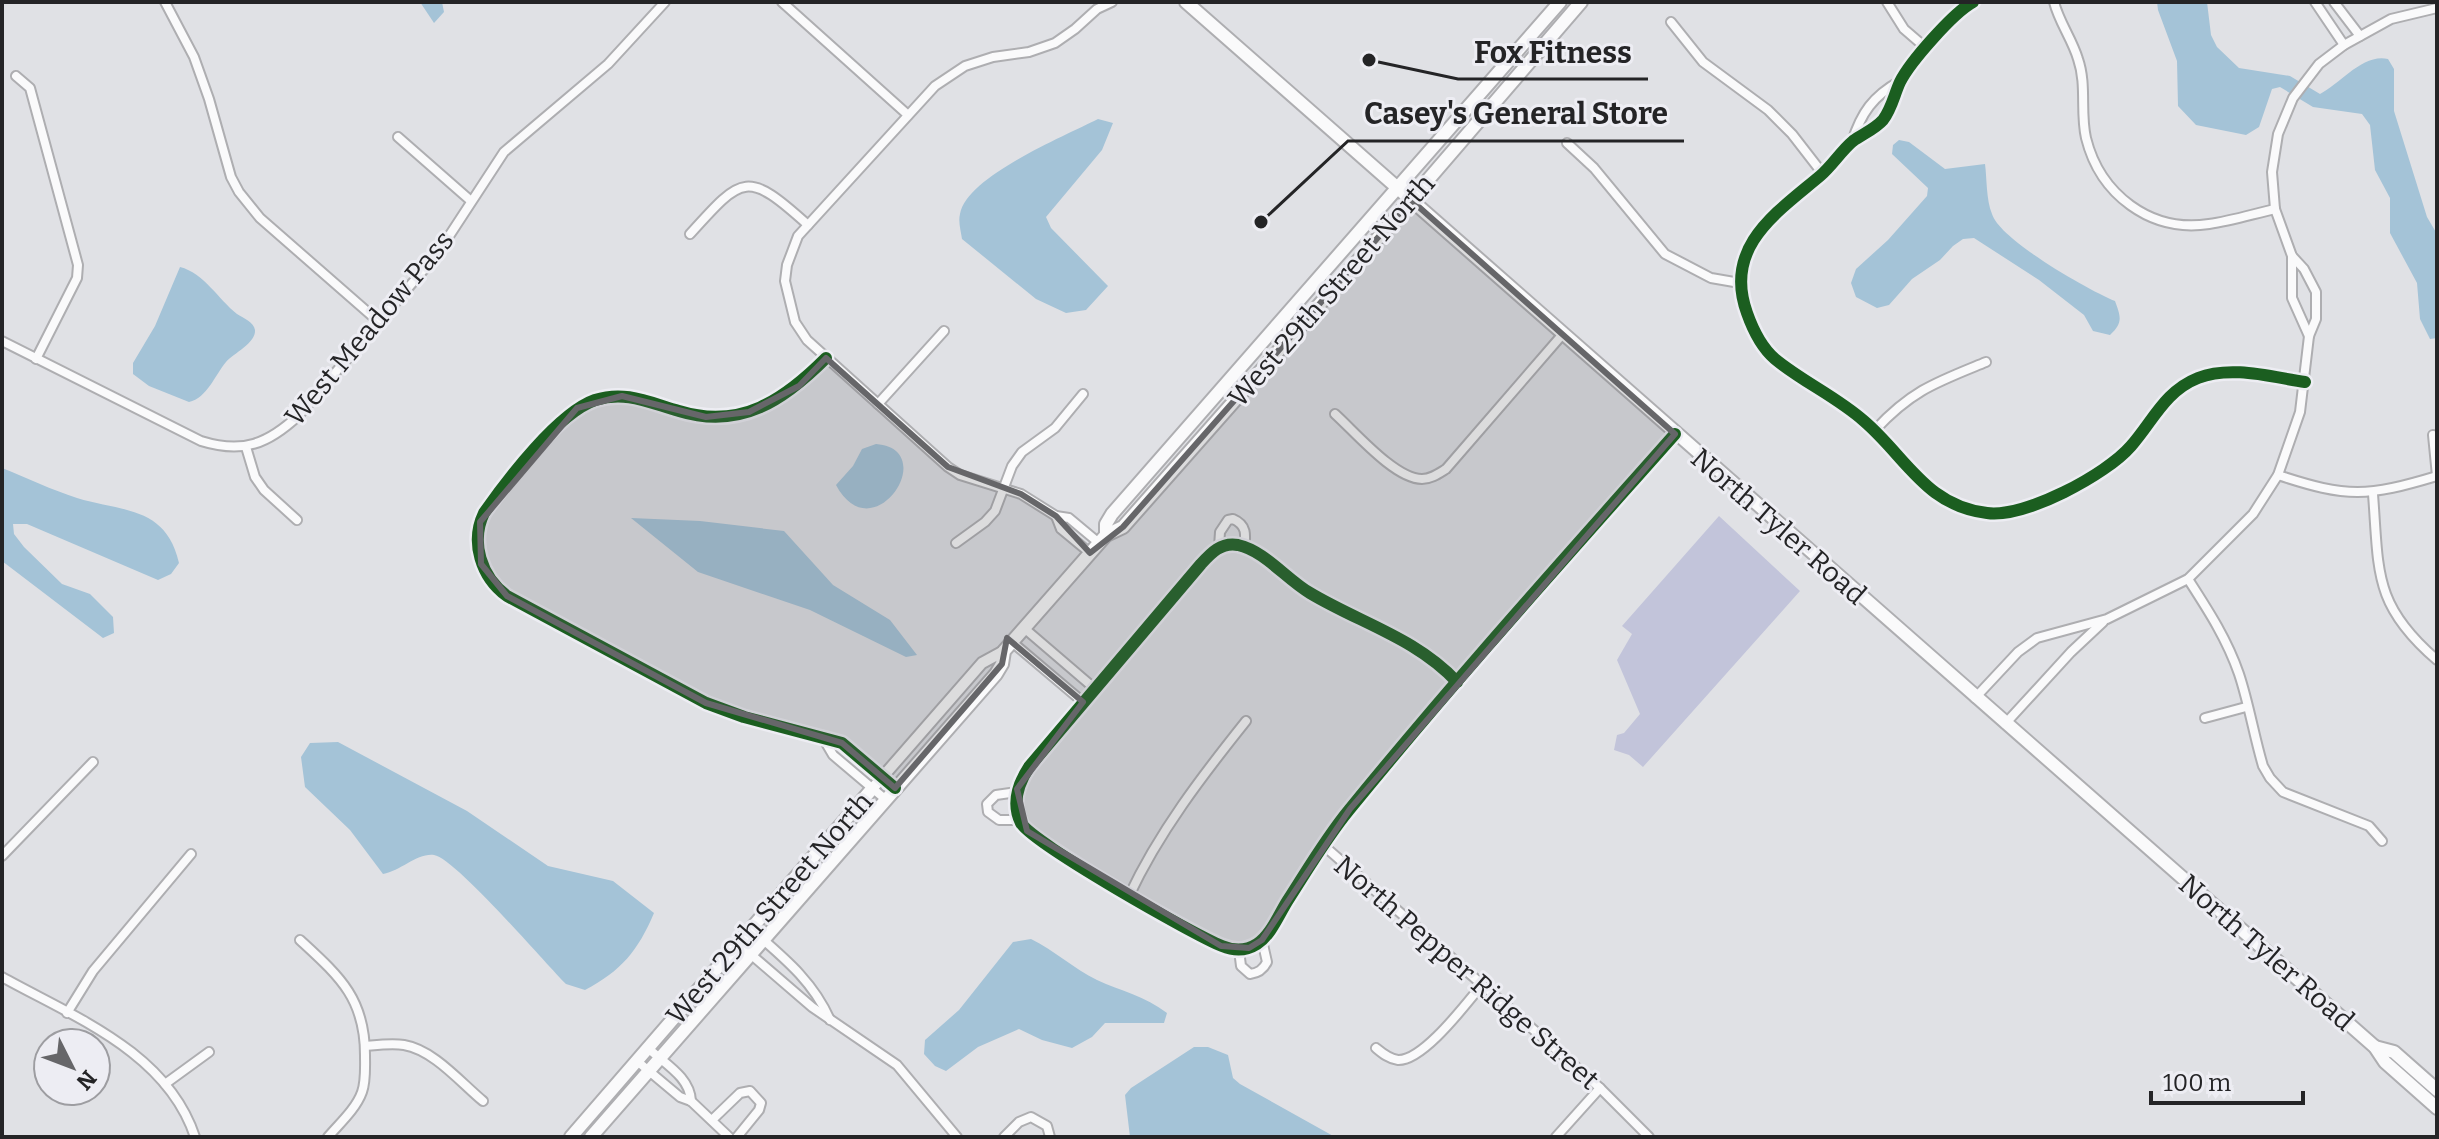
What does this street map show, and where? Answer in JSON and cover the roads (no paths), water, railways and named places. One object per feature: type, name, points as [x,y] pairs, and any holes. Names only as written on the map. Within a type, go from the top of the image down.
[{"type":"main road","name":"North Tyler Road","points":[[1186,2],[2375,1047],[2385,1062],[2437,1108]]},
{"type":"main road","name":"West 29th Street North","points":[[1103,539],[1112,514],[1560,2]]},
{"type":"main road","name":"West 29th Street North","points":[[591,1137],[996,674],[1008,646],[1103,539],[1123,527],[1581,2]]},
{"type":"main road","name":"West 29th Street North","points":[[571,1137],[872,789]]},
{"type":"main road","name":"North Tyler Road","points":[[2375,1047],[2394,1052],[2437,1090]]},
{"type":"street","points":[[165,2],[194,57],[231,177],[239,192],[260,218],[379,322]]},
{"type":"street","name":"West Meadow Pass","points":[[246,447],[273,436],[299,415],[438,253],[504,152],[608,64],[665,2]]},
{"type":"street","points":[[782,2],[908,115]]},
{"type":"street","points":[[1103,539],[1069,518],[1056,516],[1006,488],[960,475],[807,340],[795,322],[785,281],[787,265],[798,236],[935,86],[965,66],[1055,43],[1098,5],[1112,2]]},
{"type":"street","points":[[1887,2],[1904,29],[1926,48]]},
{"type":"street","points":[[1973,2],[1940,30],[1900,81],[1894,102],[1882,120],[1852,142],[1823,174],[1773,215],[1755,235],[1740,283],[1748,316],[1764,347],[1775,359],[1845,404],[1875,430],[1939,497],[1965,509],[1990,514],[2014,511],[2086,482],[2109,468],[2132,445],[2157,409],[2175,390],[2198,378],[2225,372],[2305,382]]},
{"type":"street","points":[[2054,2],[2078,59],[2085,92],[2085,135],[2093,160],[2105,182],[2121,200],[2144,215],[2207,225],[2275,209]]},
{"type":"street","points":[[2315,2],[2344,45]]},
{"type":"street","points":[[2334,2],[2360,36]]},
{"type":"street","points":[[1975,698],[2018,652],[2037,638],[2107,619],[2188,579],[2253,514],[2278,475],[2300,412],[2309,336],[2316,319],[2316,292],[2304,269],[2292,256],[2275,209],[2272,172],[2278,134],[2293,98],[2319,64],[2344,45],[2391,19],[2437,8]]},
{"type":"street","points":[[1671,22],[1703,62],[1768,110],[1784,126],[1823,174]]},
{"type":"street","points":[[16,76],[30,88],[78,265],[77,278],[36,359]]},
{"type":"street","points":[[1852,142],[1860,118],[1869,105],[1880,92],[1900,81]]},
{"type":"street","points":[[398,137],[471,201]]},
{"type":"street","points":[[1567,143],[1594,168],[1665,254],[1711,278],[1740,283]]},
{"type":"street","points":[[690,234],[724,196],[750,186],[773,194],[808,225]]},
{"type":"street","points":[[2292,256],[2292,298],[2309,336]]},
{"type":"street","points":[[878,404],[944,331]]},
{"type":"street","points":[[1335,414],[1405,475],[1421,479],[1434,476],[1446,469],[1562,335]]},
{"type":"street","points":[[2,341],[201,441],[219,447],[246,447],[255,477],[264,490],[297,520]]},
{"type":"street","points":[[1259,348],[1271,358]]},
{"type":"street","points":[[826,358],[799,386],[766,406],[749,412],[706,417],[680,412],[645,398],[622,396],[598,399],[577,408],[558,422],[484,513],[478,543],[481,564],[496,589],[507,596],[706,703],[744,717],[842,743],[895,788]]},
{"type":"street","points":[[1875,430],[1898,405],[1925,387],[1986,362]]},
{"type":"street","points":[[956,543],[995,511],[1012,466],[1022,452],[1055,428],[1083,394]]},
{"type":"street","points":[[1323,845],[1457,682],[1675,434]]},
{"type":"street","points":[[2278,475],[2316,488],[2373,494],[2437,476],[2433,435]]},
{"type":"street","points":[[2373,494],[2380,575],[2388,603],[2404,627],[2437,660]]},
{"type":"street","points":[[1056,516],[1061,529],[1090,553]]},
{"type":"street","points":[[1219,547],[1220,532],[1228,520],[1233,519],[1245,531],[1244,548]]},
{"type":"street","points":[[1239,950],[1241,966],[1250,974],[1261,971],[1267,962],[1262,940],[1239,950],[1221,946],[1129,896],[1027,831],[1020,820],[1017,792],[1029,767],[1201,564],[1219,547],[1230,545],[1255,552],[1310,593],[1409,642],[1441,665],[1457,682]]},
{"type":"street","points":[[2188,579],[2226,642],[2240,677],[2263,766],[2270,778],[2283,792],[2369,826],[2382,841]]},
{"type":"street","points":[[2005,724],[2071,652],[2107,619]]},
{"type":"street","points":[[1024,628],[1094,688]]},
{"type":"street","points":[[1008,646],[1083,702]]},
{"type":"street","name":"West 29th Street North","points":[[872,789],[982,663],[1008,646]]},
{"type":"street","points":[[2205,718],[2246,707]]},
{"type":"street","points":[[1129,896],[1168,826],[1246,721]]},
{"type":"street","points":[[822,737],[833,755],[885,799]]},
{"type":"street","points":[[848,768],[858,757]]},
{"type":"street","points":[[2,856],[93,762]]},
{"type":"street","points":[[1017,792],[996,795],[987,804],[988,812],[999,820],[1020,820]]},
{"type":"street","name":"North Pepper Ridge Street","points":[[1262,940],[1323,845],[1600,1088],[1649,1137]]},
{"type":"street","points":[[67,1013],[93,971],[191,854]]},
{"type":"street","points":[[752,930],[808,981],[821,998],[831,1021]]},
{"type":"street","points":[[300,940],[345,984],[361,1017],[365,1046],[362,1092],[354,1107],[328,1137]]},
{"type":"street","points":[[740,945],[831,1021],[897,1065],[957,1137]]},
{"type":"street","points":[[2,977],[130,1049],[165,1084],[191,1124],[195,1137]]},
{"type":"street","points":[[1376,1048],[1386,1056],[1399,1060],[1410,1057],[1427,1046],[1481,986]]},
{"type":"street","points":[[365,1046],[402,1044],[417,1048],[483,1101]]},
{"type":"street","points":[[648,1048],[691,1089],[691,1101]]},
{"type":"street","points":[[165,1084],[209,1052]]},
{"type":"street","points":[[637,1061],[680,1097],[691,1101],[729,1137]]},
{"type":"street","points":[[1556,1137],[1600,1088]]},
{"type":"street","points":[[712,1120],[740,1093],[750,1091],[761,1103],[759,1110],[737,1137]]},
{"type":"street","points":[[1004,1137],[1019,1122],[1031,1117],[1047,1126],[1050,1137]]},
{"type":"place","name":"Fox Fitness","points":[[1369,60]]},
{"type":"place","name":"Casey's General Store","points":[[1261,222]]}]
